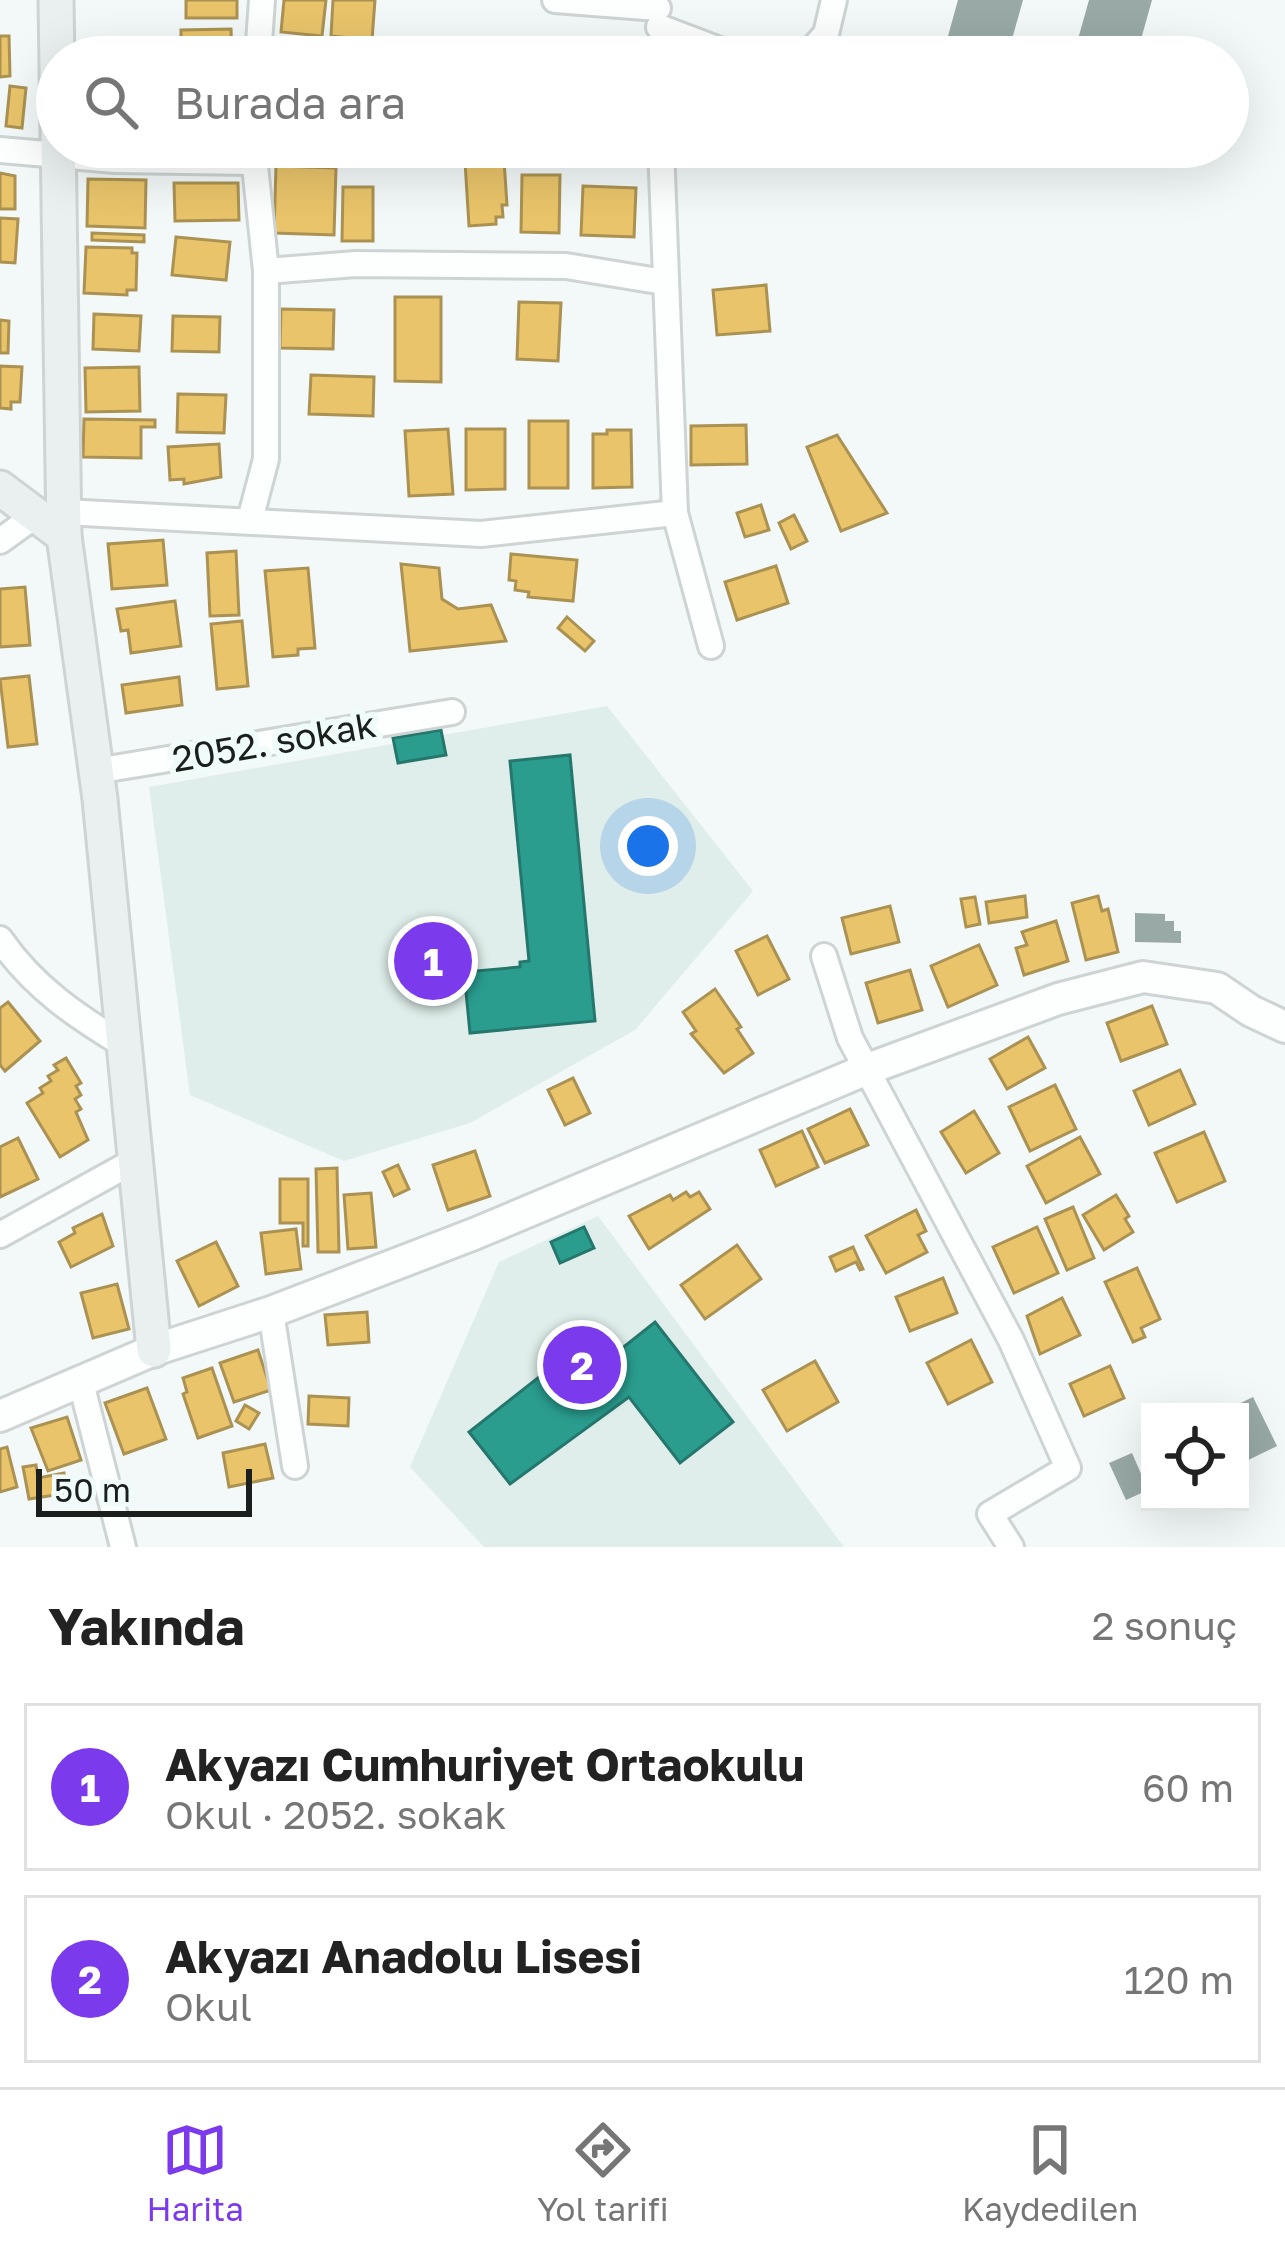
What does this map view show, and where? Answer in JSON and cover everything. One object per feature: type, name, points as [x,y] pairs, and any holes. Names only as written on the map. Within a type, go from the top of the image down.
[{"type":"main road","points":[[56,0],[56,36]]},
{"type":"main road","points":[[56,168],[55,521],[96,771],[154,1350]]},
{"type":"main road","points":[[0,488],[55,521]]},
{"type":"street","points":[[259,36],[262,0]]},
{"type":"street","points":[[555,0],[659,12],[701,36]]},
{"type":"street","points":[[824,36],[834,0]]},
{"type":"street","points":[[0,150],[36,153]]},
{"type":"street","points":[[250,520],[266,459],[266,271],[254,168]]},
{"type":"street","points":[[662,168],[675,513],[712,646]]},
{"type":"street","points":[[266,271],[356,263],[566,266],[664,282]]},
{"type":"street","points":[[0,541],[55,521],[250,520],[481,534],[675,513]]},
{"type":"street","name":"2052. sokak","points":[[96,771],[452,712]]},
{"type":"street","points":[[4,954],[65,1010],[126,1046]]},
{"type":"street","points":[[824,956],[850,1039],[1011,1340],[1068,1468],[990,1514],[1011,1547]]},
{"type":"street","points":[[0,1416],[154,1350],[271,1312],[474,1234],[865,1070],[1058,999],[1143,977],[1217,988],[1285,1027]]},
{"type":"street","points":[[0,1234],[136,1160]]},
{"type":"street","points":[[271,1312],[295,1466]]},
{"type":"street","points":[[81,1383],[123,1547]]},
{"type":"shaded area","points":[[607,706],[753,891],[635,1030],[470,1123],[344,1161],[190,1095],[149,787]]},
{"type":"shaded area","points":[[598,1216],[844,1547],[484,1547],[410,1467],[499,1262]]},
{"type":"building: Konut","points":[[186,0],[237,0],[237,18],[186,18]]},
{"type":"building: Konut","points":[[284,0],[326,0],[322,36],[281,32]]},
{"type":"building: Konut","points":[[333,0],[375,0],[372,36],[331,36]]},
{"type":"building: Konut","points":[[231,29],[231,36],[181,36],[181,30]]},
{"type":"building: Konut","points":[[0,36],[9,36],[10,76],[0,77]]},
{"type":"building: Konut","points":[[10,86],[26,88],[22,128],[6,126]]},
{"type":"building: Konut","points":[[276,168],[336,168],[334,235],[274,233]]},
{"type":"building: Konut","points":[[465,168],[505,168],[507,205],[502,205],[503,217],[496,217],[496,224],[469,226]]},
{"type":"building: Konut","points":[[0,173],[15,176],[15,209],[0,209]]},
{"type":"building: Konut","points":[[522,175],[560,175],[559,233],[521,232]]},
{"type":"building: Konut","points":[[88,179],[146,180],[145,228],[87,226]]},
{"type":"building: Konut","points":[[174,183],[238,183],[239,220],[175,221]]},
{"type":"building: Konut","points":[[583,186],[636,188],[634,237],[581,235]]},
{"type":"building: Konut","points":[[343,187],[373,187],[373,241],[342,241]]},
{"type":"building: Konut","points":[[0,218],[18,219],[15,263],[0,262]]},
{"type":"building: Konut","points":[[92,233],[144,235],[144,242],[92,240]]},
{"type":"building: Konut","points":[[176,237],[230,242],[226,280],[172,275]]},
{"type":"building: Konut","points":[[86,247],[132,248],[137,253],[136,290],[127,290],[127,295],[84,293]]},
{"type":"building: Konut","points":[[766,285],[770,331],[717,335],[713,290]]},
{"type":"building: Konut","points":[[395,297],[441,297],[441,382],[395,381]]},
{"type":"building: Konut","points":[[519,302],[561,303],[558,361],[517,359]]},
{"type":"building: Konut","points":[[281,309],[334,310],[333,349],[280,348]]},
{"type":"building: Konut","points":[[94,314],[141,316],[139,351],[93,349]]},
{"type":"building: Konut","points":[[173,316],[220,317],[219,352],[172,351]]},
{"type":"building: Konut","points":[[0,320],[9,321],[8,353],[0,353]]},
{"type":"building: Konut","points":[[0,366],[22,367],[20,402],[11,402],[11,409],[0,408]]},
{"type":"building: Konut","points":[[139,367],[140,411],[86,412],[85,368]]},
{"type":"building: Konut","points":[[311,375],[374,377],[373,416],[309,414]]},
{"type":"building: Konut","points":[[178,394],[226,395],[224,433],[177,432]]},
{"type":"building: Konut","points":[[84,419],[155,420],[155,427],[141,427],[141,458],[83,457]]},
{"type":"building: Konut","points":[[529,421],[568,421],[568,488],[529,488]]},
{"type":"building: Konut","points":[[746,425],[747,464],[691,465],[691,426]]},
{"type":"building: Konut","points":[[448,429],[453,494],[409,496],[405,431]]},
{"type":"building: Konut","points":[[466,429],[505,429],[505,489],[466,490]]},
{"type":"building: Konut","points":[[607,430],[631,430],[632,487],[593,488],[593,434],[607,434]]},
{"type":"building: Konut","points":[[837,435],[887,513],[841,531],[807,447]]},
{"type":"building: Konut","points":[[219,444],[221,477],[184,484],[184,479],[170,480],[168,447]]},
{"type":"building: Konut","points":[[761,505],[769,530],[745,537],[737,513]]},
{"type":"building: Konut","points":[[794,515],[807,541],[791,549],[779,523]]},
{"type":"building: Konut","points":[[163,540],[167,585],[112,589],[108,544]]},
{"type":"building: Konut","points":[[236,551],[239,615],[210,616],[207,553]]},
{"type":"building: Konut","points":[[511,554],[577,560],[573,601],[528,597],[529,592],[515,590],[516,581],[509,580]]},
{"type":"building: Konut","points":[[401,564],[439,568],[442,599],[458,609],[491,605],[506,641],[410,651]]},
{"type":"building: Konut","points":[[776,566],[788,603],[737,620],[725,582]]},
{"type":"building: Konut","points":[[308,568],[315,648],[273,657],[265,571]]},
{"type":"building: Konut","points":[[25,587],[30,645],[0,647],[0,589]]},
{"type":"building: Konut","points":[[175,601],[181,646],[131,653],[128,630],[121,631],[117,609]]},
{"type":"building: Konut","points":[[567,617],[594,641],[585,651],[558,628]]},
{"type":"building: Konut","points":[[242,621],[248,686],[217,689],[211,624]]},
{"type":"building: Konut","points":[[29,676],[37,744],[8,747],[0,679]]},
{"type":"building: Konut","points":[[179,677],[182,705],[126,713],[122,685]]},
{"type":"building: Konut","points":[[1025,896],[1027,917],[989,923],[986,902]]},
{"type":"building: Konut","points":[[1098,896],[1102,911],[1108,909],[1118,952],[1086,960],[1072,903]]},
{"type":"building: Konut","points":[[975,897],[980,924],[966,927],[961,899]]},
{"type":"building: Konut","points":[[890,906],[899,942],[851,954],[842,918]]},
{"type":"building: Konut","points":[[1056,921],[1068,961],[1024,975],[1016,948],[1027,945],[1022,932]]},
{"type":"building: Konut","points":[[767,936],[789,979],[758,995],[736,951]]},
{"type":"building: Konut","points":[[979,945],[997,985],[948,1007],[931,966]]},
{"type":"building: Konut","points":[[910,970],[922,1010],[878,1023],[866,983]]},
{"type":"building: Konut","points":[[715,989],[753,1053],[724,1073],[691,1034],[696,1031],[683,1012]]},
{"type":"building: Konut","points":[[8,1002],[40,1041],[5,1071],[0,1065],[0,1008]]},
{"type":"building: Konut","points":[[1152,1006],[1167,1044],[1121,1061],[1107,1023]]},
{"type":"building: Konut","points":[[1028,1037],[1045,1068],[1007,1089],[990,1059]]},
{"type":"building: Konut","points":[[66,1058],[81,1083],[76,1086],[81,1095],[75,1099],[81,1109],[76,1112],[88,1140],[60,1157],[27,1103],[43,1093],[40,1088],[58,1070],[54,1065]]},
{"type":"building: Konut","points":[[1180,1070],[1195,1104],[1149,1125],[1134,1091]]},
{"type":"building: Konut","points":[[573,1078],[590,1113],[565,1125],[548,1090]]},
{"type":"building: Konut","points":[[1055,1085],[1076,1129],[1030,1151],[1009,1107]]},
{"type":"building: Konut","points":[[850,1109],[868,1145],[825,1163],[808,1129]]},
{"type":"building: Konut","points":[[974,1111],[999,1153],[966,1173],[941,1132]]},
{"type":"building: Konut","points":[[802,1131],[818,1167],[776,1186],[760,1150]]},
{"type":"building: Konut","points":[[1204,1132],[1225,1181],[1177,1202],[1155,1153]]},
{"type":"building: Konut","points":[[1080,1137],[1100,1174],[1046,1203],[1027,1166]]},
{"type":"building: Konut","points":[[18,1138],[38,1179],[0,1197],[0,1147]]},
{"type":"building: Konut","points":[[475,1151],[490,1196],[448,1210],[433,1165]]},
{"type":"building: Konut","points":[[398,1165],[409,1189],[394,1196],[383,1172]]},
{"type":"building: Konut","points":[[337,1168],[339,1252],[318,1252],[316,1169]]},
{"type":"building: Konut","points":[[280,1179],[308,1179],[308,1246],[303,1246],[303,1223],[280,1223]]},
{"type":"building: Konut","points":[[686,1192],[690,1197],[699,1192],[710,1209],[649,1249],[629,1216]]},
{"type":"building: Konut","points":[[371,1193],[376,1247],[348,1249],[344,1195]]},
{"type":"building: Konut","points":[[1116,1195],[1133,1232],[1104,1250],[1083,1215]]},
{"type":"building: Konut","points":[[1073,1207],[1094,1258],[1067,1270],[1045,1219]]},
{"type":"building: Konut","points":[[916,1210],[926,1231],[918,1235],[927,1252],[886,1273],[866,1236]]},
{"type":"building: Konut","points":[[102,1214],[113,1246],[71,1267],[59,1242],[75,1233],[73,1228]]},
{"type":"building: Konut","points":[[1037,1227],[1058,1273],[1014,1293],[993,1247]]},
{"type":"building: Konut","points":[[296,1229],[301,1269],[266,1274],[261,1233]]},
{"type":"building: Konut","points":[[216,1242],[238,1286],[199,1306],[177,1261]]},
{"type":"building: Konut","points":[[737,1245],[761,1279],[705,1319],[681,1285]]},
{"type":"building: Konut","points":[[853,1247],[863,1269],[856,1262],[836,1271],[830,1257]]},
{"type":"building: Konut","points":[[1137,1268],[1160,1319],[1141,1328],[1145,1337],[1133,1342],[1105,1282]]},
{"type":"building: Konut","points":[[943,1278],[957,1313],[910,1331],[896,1297]]},
{"type":"building: Konut","points":[[117,1284],[129,1329],[93,1338],[81,1293]]},
{"type":"building: Konut","points":[[1062,1298],[1080,1335],[1040,1354],[1027,1316]]},
{"type":"building: Konut","points":[[367,1312],[369,1342],[328,1345],[325,1315]]},
{"type":"building: Konut","points":[[971,1340],[992,1382],[948,1404],[927,1363]]},
{"type":"building: Konut","points":[[258,1350],[271,1390],[234,1402],[220,1363]]},
{"type":"building: Konut","points":[[815,1361],[838,1402],[787,1431],[763,1390]]},
{"type":"building: Konut","points":[[1110,1366],[1124,1398],[1084,1416],[1070,1384]]},
{"type":"building: Konut","points":[[212,1368],[232,1426],[198,1438],[183,1394],[187,1392],[183,1378]]},
{"type":"building: Konut","points":[[147,1388],[166,1439],[124,1454],[105,1403]]},
{"type":"building: Konut","points":[[309,1396],[349,1398],[348,1426],[308,1424]]},
{"type":"building: Konut","points":[[245,1405],[259,1413],[249,1429],[236,1421]]},
{"type":"building: Konut","points":[[67,1417],[81,1460],[48,1471],[31,1428]]},
{"type":"building: Konut","points":[[265,1444],[273,1478],[229,1487],[223,1453]]},
{"type":"building: Konut","points":[[7,1447],[17,1487],[0,1492],[0,1449]]},
{"type":"building: Konut","points":[[36,1465],[38,1478],[64,1473],[68,1493],[29,1499],[23,1467]]},
{"type":"building: Okul","points":[[441,730],[446,755],[398,763],[393,738]]},
{"type":"building: Okul","points":[[570,755],[595,1021],[470,1033],[464,972],[520,967],[520,962],[529,961],[510,761]]},
{"type":"building: Okul","points":[[584,1227],[594,1248],[560,1263],[551,1242]]},
{"type":"building: Okul","points":[[655,1322],[733,1422],[680,1463],[629,1397],[510,1484],[469,1432],[585,1341],[606,1361]]},
{"type":"building: Diğer","points":[[958,0],[1023,0],[1013,36],[948,36]]},
{"type":"building: Diğer","points":[[1089,0],[1152,0],[1142,36],[1079,36]]},
{"type":"building: Diğer","points":[[1135,913],[1165,914],[1165,921],[1174,921],[1174,931],[1181,931],[1181,943],[1135,942]]},
{"type":"building: Diğer","points":[[1253,1397],[1277,1446],[1249,1460],[1249,1403],[1241,1403]]},
{"type":"building: Diğer","points":[[1132,1453],[1141,1474],[1141,1493],[1126,1500],[1109,1463]]},
{"type":"place","name":"Akyazı Cumhuriyet Ortaokulu","points":[[433,961]]},
{"type":"place","name":"Akyazı Anadolu Lisesi","points":[[582,1365]]}]
